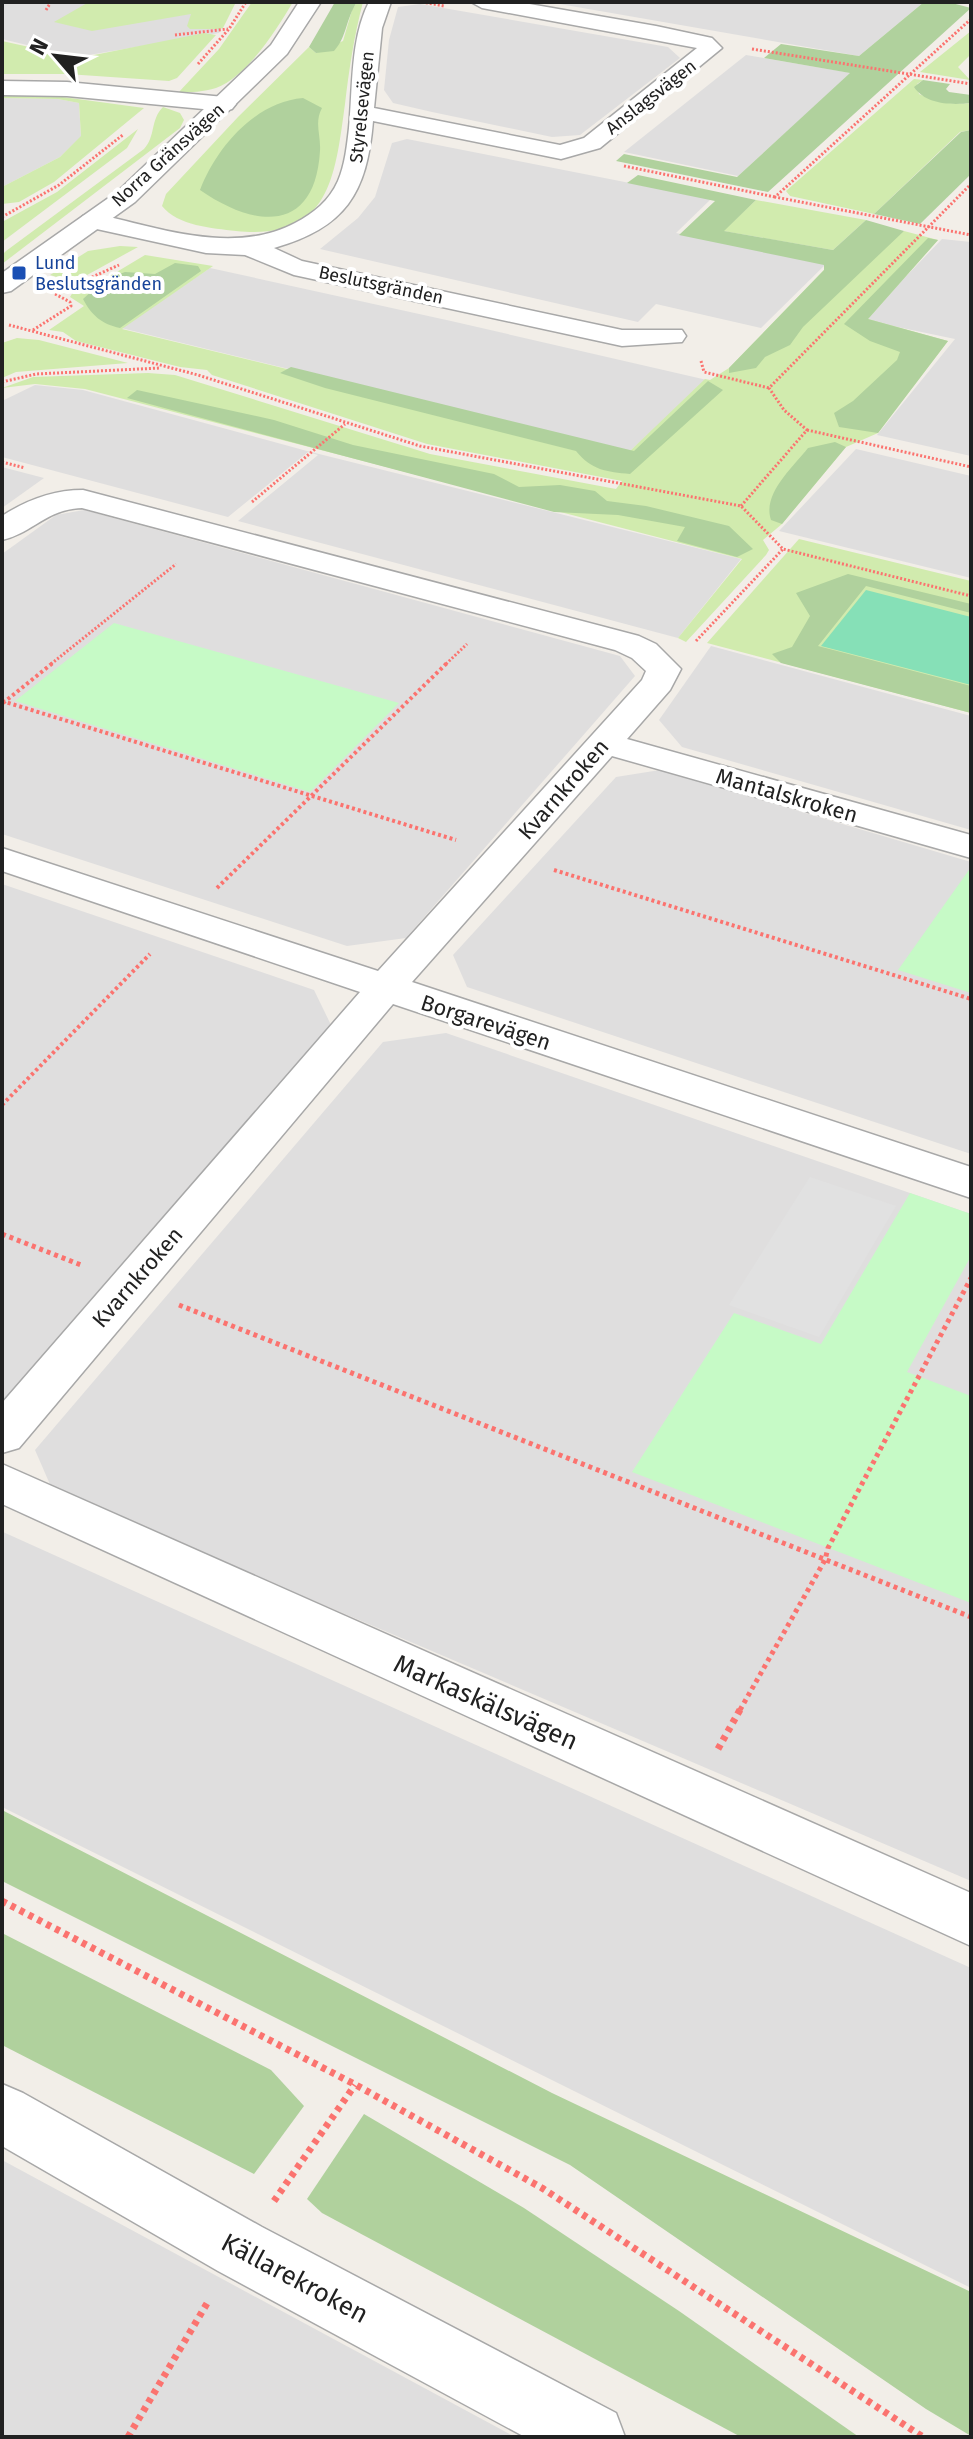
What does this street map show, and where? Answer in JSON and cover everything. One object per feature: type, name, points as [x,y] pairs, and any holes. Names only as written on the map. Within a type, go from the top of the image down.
[{"type":"street","name":"Norra Gränsvägen","points":[[2,285],[126,197],[279,49],[310,2]]},
{"type":"street","name":"Styrelsevägen","points":[[250,247],[301,233],[337,205],[354,178],[363,127],[361,112],[370,38],[380,2]]},
{"type":"street","name":"Anslagsvägen","points":[[482,2],[704,43],[711,48],[592,143],[561,152]]},
{"type":"street","points":[[2,88],[78,90],[224,104]]},
{"type":"street","points":[[361,112],[561,152]]},
{"type":"street","name":"Beslutsgränden","points":[[92,221],[206,245],[250,247],[294,267],[622,338],[672,336]]},
{"type":"street","points":[[2,531],[44,503],[63,498],[83,499],[627,643],[658,661]]},
{"type":"street","name":"Kvarnkroken","points":[[2,1435],[385,988],[658,683],[664,669],[658,661]]},
{"type":"street","name":"Mantalskroken","points":[[604,743],[971,847]]},
{"type":"street","name":"Borgarevägen","points":[[2,859],[971,1183]]},
{"type":"street","name":"Markaskälsvägen","points":[[2,1483],[971,1920]]},
{"type":"street","name":"Källarekroken","points":[[2,2113],[240,2249],[592,2437]]},
{"type":"path","points":[[46,10],[51,2]]},
{"type":"path","points":[[192,71],[229,29],[246,2]]},
{"type":"path","points":[[775,197],[971,19]]},
{"type":"path","points":[[186,27],[192,32]]},
{"type":"path","points":[[962,27],[971,29]]},
{"type":"path","points":[[175,35],[229,29]]},
{"type":"path","points":[[704,43],[971,84]]},
{"type":"path","points":[[2,217],[59,185],[126,131]]},
{"type":"path","points":[[561,152],[971,235]]},
{"type":"path","points":[[769,388],[971,184]]},
{"type":"path","points":[[32,330],[71,306],[70,302],[52,293]]},
{"type":"path","points":[[9,325],[198,375],[345,424],[453,454],[741,506],[783,549],[971,596]]},
{"type":"path","points":[[2,382],[36,374],[165,367]]},
{"type":"path","points":[[704,372],[769,388],[784,410],[807,430],[971,467]]},
{"type":"path","points":[[2,704],[345,424]]},
{"type":"path","points":[[741,506],[807,430]]},
{"type":"path","points":[[658,661],[693,645],[783,549]]},
{"type":"path","points":[[2,1105],[183,920],[503,609]]},
{"type":"path","points":[[2,1234],[971,1617]]},
{"type":"path","points":[[692,1795],[825,1560],[828,1548],[971,1278]]},
{"type":"path","points":[[2,1901],[356,2085],[542,2188],[923,2437]]},
{"type":"path","points":[[128,2437],[240,2249],[356,2085]]},
{"type":"shaded area","points":[[2,2],[233,2],[219,33],[77,57],[2,39]]},
{"type":"shaded area","points":[[548,2],[924,2],[859,56]]},
{"type":"shaded area","points":[[420,4],[668,47],[680,58],[580,135],[552,137],[393,103],[384,90],[389,40],[398,7]]},
{"type":"shaded area","points":[[746,55],[851,73],[738,176],[624,152]]},
{"type":"shaded area","points":[[2,98],[58,99],[79,103],[81,137],[60,157],[2,187]]},
{"type":"shaded area","points":[[407,139],[711,199],[676,233],[828,262],[761,328],[656,304],[638,322],[320,249],[358,218],[375,197],[392,143]]},
{"type":"shaded area","points":[[942,239],[971,242],[971,456],[877,435],[955,339],[864,320]]},
{"type":"shaded area","points":[[210,268],[707,380],[629,452],[121,328]]},
{"type":"shaded area","points":[[35,385],[83,390],[307,451],[741,559],[678,638],[238,521],[318,455],[308,452],[228,517],[2,457],[2,401]]},
{"type":"shaded area","points":[[856,449],[971,476],[971,578],[779,531]]},
{"type":"shaded area","points":[[2,467],[44,478],[2,508]]},
{"type":"shaded area","points":[[84,510],[620,656],[635,676],[406,938],[347,946],[2,834],[2,554],[56,515]]},
{"type":"shaded area","points":[[711,646],[971,716],[971,830],[682,747],[659,720]]},
{"type":"shaded area","points":[[660,770],[971,862],[971,1154],[467,987],[453,955],[616,777]]},
{"type":"shaded area","points":[[2,884],[314,990],[331,1025],[2,1403]]},
{"type":"shaded area","points":[[446,1033],[971,1214],[971,1881],[52,1489],[35,1450],[383,1042]]},
{"type":"shaded area","points":[[810,1177],[896,1206],[819,1337],[729,1305]]},
{"type":"shaded area","points":[[3,1532],[971,1968],[971,2288],[2,1807]]},
{"type":"shaded area","points":[[2,2160],[515,2437],[2,2437]]},
{"type":"green space","points":[[89,2],[236,2],[223,28],[219,29],[190,29],[187,26],[191,14],[92,31],[54,22]]},
{"type":"green space","points":[[252,2],[293,2],[260,51],[239,74],[216,88],[178,93],[219,49]]},
{"type":"green space","points":[[335,2],[357,2],[342,40],[334,51],[316,53],[309,47]]},
{"type":"green space","points":[[357,2],[363,2],[337,156],[322,199],[309,214],[291,226],[267,231],[236,231],[186,222],[169,213],[162,206],[166,194],[238,117],[309,47],[316,53],[343,41]]},
{"type":"green space","points":[[924,2],[948,2],[971,8],[768,192],[616,161],[624,154],[737,177],[850,73],[764,58],[781,44],[859,56]]},
{"type":"green space","points":[[971,31],[971,54],[958,67],[970,80],[920,72]]},
{"type":"green space","points":[[204,33],[216,35],[177,78],[169,81],[67,74],[2,74],[2,41],[79,58]]},
{"type":"green space","points":[[914,79],[923,80],[917,84],[919,94],[945,102],[971,103],[971,130],[960,132],[874,214],[790,196],[786,191]]},
{"type":"green space","points":[[923,80],[950,84],[946,89],[949,92],[971,95],[971,103],[948,104],[925,97],[914,87]]},
{"type":"green space","points":[[2,95],[63,97],[144,108],[54,182],[19,202],[2,204],[2,187],[60,157],[81,136],[79,103],[58,99],[2,98]]},
{"type":"green space","points":[[303,98],[322,108],[318,124],[320,151],[316,178],[307,197],[295,210],[279,216],[242,212],[200,190],[216,158],[240,130],[269,108]]},
{"type":"green space","points":[[163,107],[180,113],[184,120],[180,128],[2,264],[2,255],[6,251],[144,149]]},
{"type":"green space","points":[[138,129],[127,148],[2,242],[2,222],[57,192]]},
{"type":"green space","points":[[971,130],[971,174],[920,224],[874,214],[961,132]]},
{"type":"green space","points":[[638,175],[756,200],[724,231],[833,250],[866,220],[904,231],[803,327],[790,345],[765,357],[756,368],[729,373],[729,368],[824,270],[824,265],[679,235],[715,201],[627,183]]},
{"type":"green space","points":[[756,200],[866,220],[833,250],[723,231]]},
{"type":"green space","points":[[904,231],[938,240],[868,319],[948,341],[878,433],[846,447],[782,524],[763,540],[769,550],[766,555],[686,642],[678,638],[742,559],[85,389],[35,384],[2,388],[33,377],[175,375],[430,454],[616,489],[622,481],[427,444],[212,375],[207,370],[180,367],[76,341],[63,332],[49,330],[84,306],[70,297],[73,292],[110,276],[145,255],[213,266],[122,329],[629,452],[705,379],[710,380],[729,368],[824,270],[825,265],[850,258]]},
{"type":"green space","points":[[928,238],[938,240],[868,319],[948,341],[878,433],[839,427],[834,413],[853,401],[897,360],[900,352],[870,341],[844,324]]},
{"type":"green space","points":[[120,246],[138,247],[78,280],[50,275],[88,251]]},
{"type":"green space","points":[[175,263],[198,266],[201,271],[120,328],[98,318],[83,299],[104,280],[125,272],[155,274]]},
{"type":"green space","points":[[17,338],[39,340],[128,363],[16,372],[2,378],[2,343]]},
{"type":"green space","points":[[291,367],[634,451],[708,381],[723,390],[630,474],[600,469],[576,451],[325,388],[280,373]]},
{"type":"green space","points":[[137,390],[274,420],[353,445],[494,474],[519,487],[560,485],[595,491],[607,501],[646,506],[729,526],[753,549],[737,557],[677,541],[685,527],[618,515],[554,512],[127,398]]},
{"type":"green space","points":[[835,442],[846,447],[782,524],[771,520],[771,500],[787,472],[808,448]]},
{"type":"green space","points":[[799,539],[971,581],[971,713],[707,643]]},
{"type":"green space","points":[[848,574],[971,604],[971,613],[866,586],[818,646],[971,686],[971,713],[781,663],[772,654],[792,647],[810,616],[796,593]]},
{"type":"green space","points":[[866,590],[971,617],[971,685],[821,646]]},
{"type":"green space","points":[[114,623],[399,703],[310,792],[15,701]]},
{"type":"green space","points":[[971,867],[971,993],[898,970]]},
{"type":"green space","points":[[910,1193],[971,1214],[971,1256],[907,1372],[971,1396],[971,1603],[632,1472],[734,1313],[821,1344]]},
{"type":"green space","points":[[2,1810],[552,2093],[971,2292],[971,2436],[926,2409],[570,2165],[2,1881]]},
{"type":"green space","points":[[2,1933],[271,2070],[304,2106],[254,2174],[2,2045]]},
{"type":"green space","points":[[364,2114],[524,2208],[679,2311],[859,2437],[741,2437],[322,2213],[307,2199]]},
{"type":"place","name":"Lund Beslutsgränden","points":[[19,273]]}]
